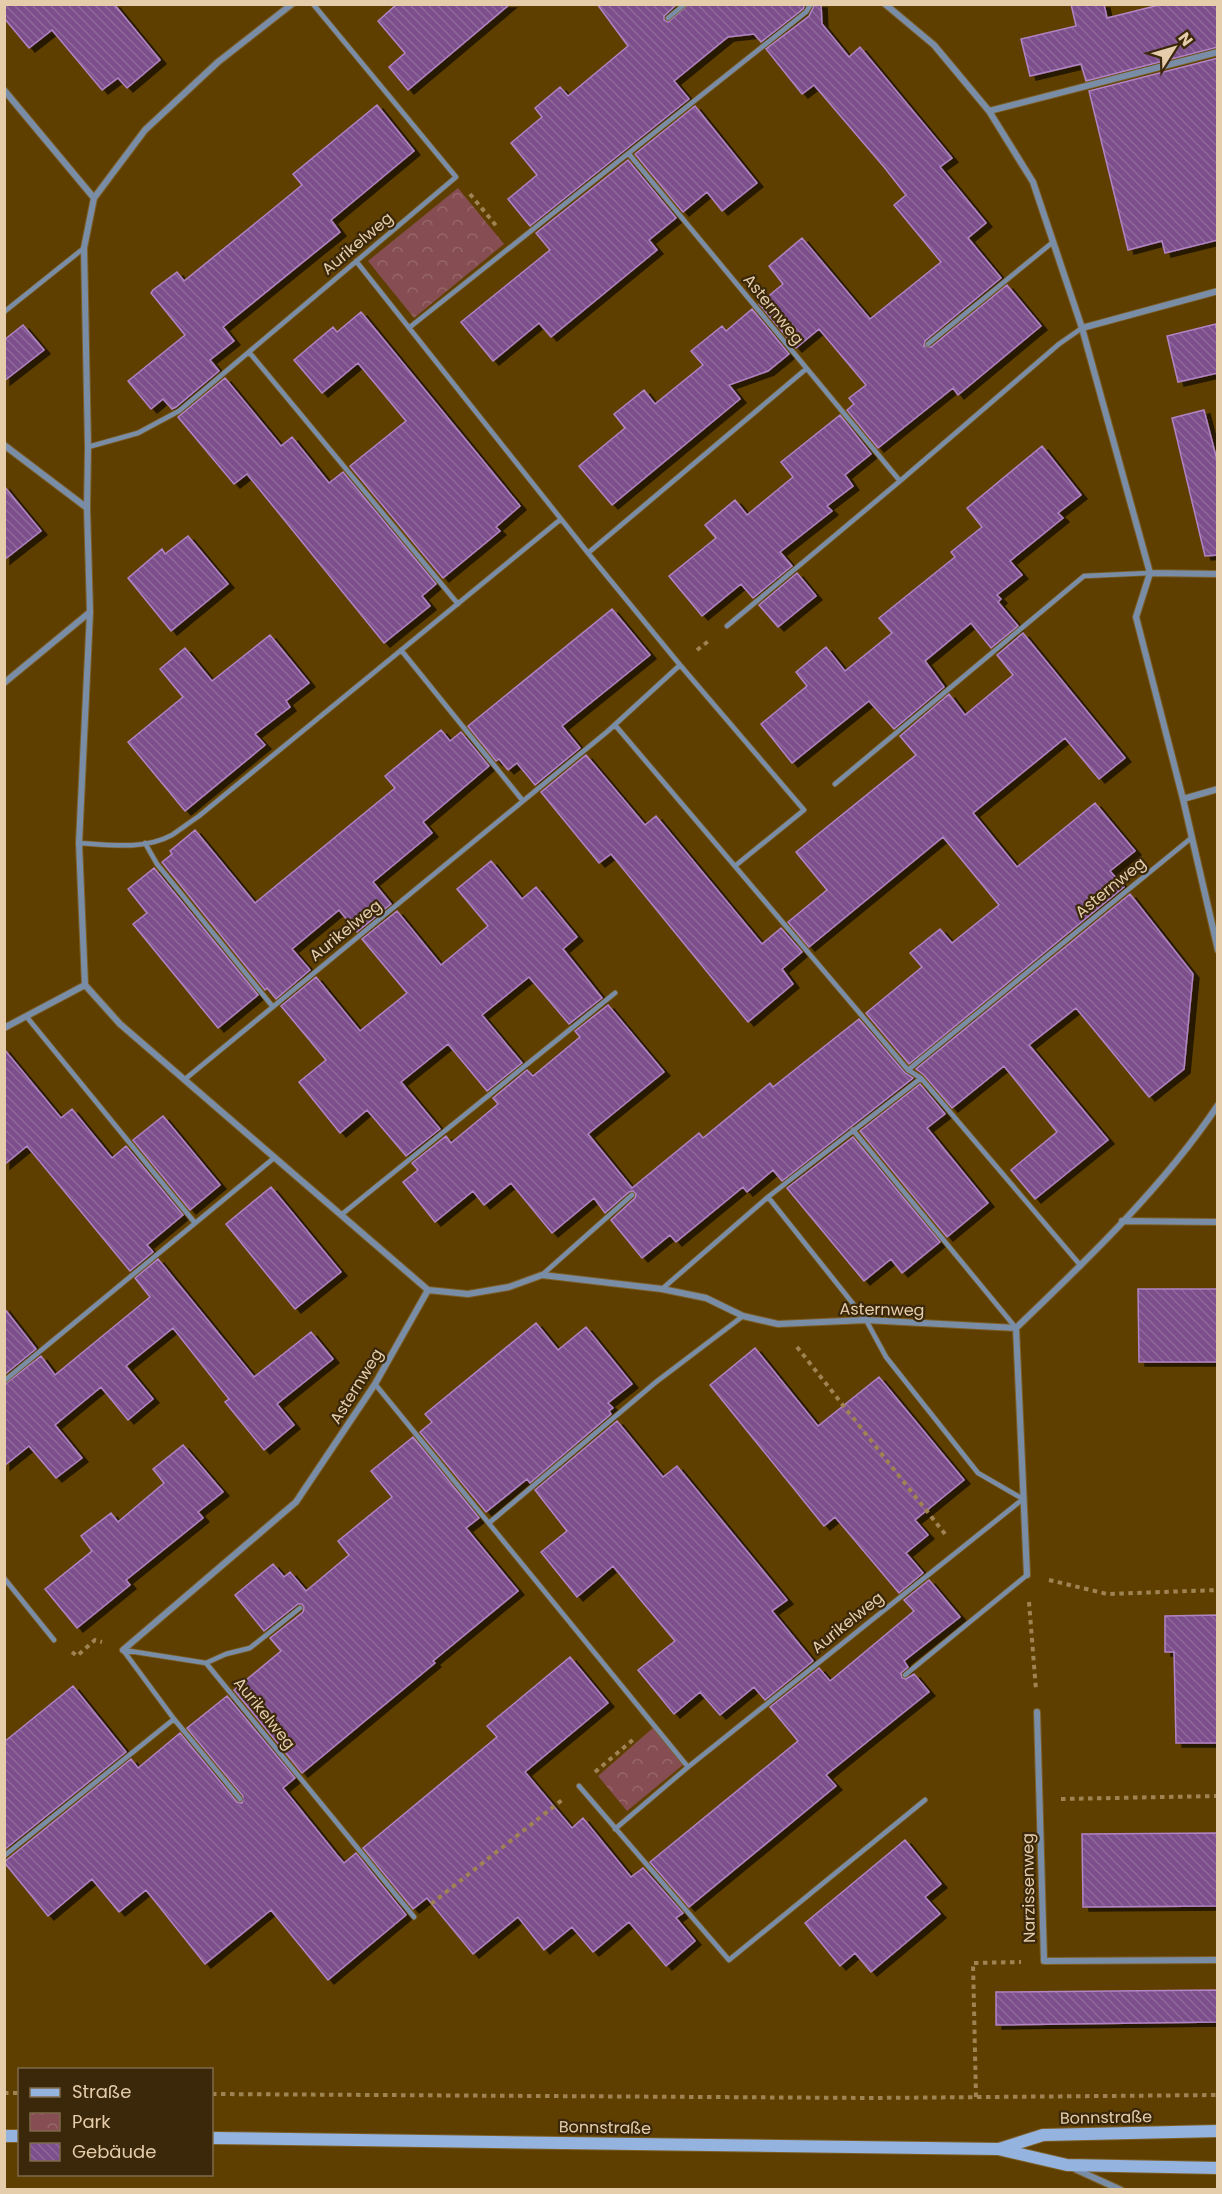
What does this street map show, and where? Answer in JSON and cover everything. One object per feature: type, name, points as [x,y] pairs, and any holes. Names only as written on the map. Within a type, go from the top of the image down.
[{"type":"main road","name":"Bonnstraße","points":[[998,2149],[1043,2135],[1218,2132]]},
{"type":"main road","name":"Bonnstraße","points":[[213,2138],[998,2149],[1067,2165],[1218,2168]]},
{"type":"street","points":[[292,4],[218,62],[145,130],[94,198],[84,248],[90,612],[79,843],[85,984],[120,1024],[428,1290]]},
{"type":"street","points":[[885,4],[934,45],[989,111],[1033,182],[1082,328],[1150,573],[1136,617],[1183,799],[1190,839],[1218,950]]},
{"type":"street","points":[[989,111],[1218,52]]},
{"type":"street","points":[[4,90],[94,198]]},
{"type":"street","points":[[1082,328],[1218,291]]},
{"type":"street","points":[[4,445],[87,508]]},
{"type":"street","points":[[1150,573],[1218,574]]},
{"type":"street","points":[[4,683],[90,612]]},
{"type":"street","points":[[1183,799],[1218,789]]},
{"type":"street","points":[[4,1028],[85,984]]},
{"type":"street","points":[[1027,1575],[1016,1328],[1081,1266],[1122,1221],[1193,1142],[1218,1105]]},
{"type":"street","points":[[1122,1221],[1218,1222]]},
{"type":"street","name":"Asternweg","points":[[123,1650],[296,1503],[375,1384],[428,1290],[468,1294],[509,1287],[542,1275],[662,1289],[706,1298],[743,1316],[778,1324],[866,1320],[1016,1328]]},
{"type":"street","name":"Narzissenweg","points":[[1037,1712],[1044,1961],[1218,1960]]},
{"type":"street","points":[[1067,2165],[1121,2190]]},
{"type":"lane","points":[[313,4],[456,177]]},
{"type":"lane","points":[[668,18],[685,4]]},
{"type":"lane","points":[[410,327],[806,12],[811,4]]},
{"type":"lane","name":"Asternweg","points":[[629,154],[900,481]]},
{"type":"lane","name":"Aurikelweg","points":[[88,447],[138,433],[179,411],[456,177]]},
{"type":"lane","points":[[928,344],[1053,242]]},
{"type":"lane","points":[[4,312],[84,248]]},
{"type":"lane","points":[[356,261],[588,553],[804,810],[735,866]]},
{"type":"lane","points":[[727,626],[1059,344],[1082,328]]},
{"type":"lane","points":[[249,352],[458,604]]},
{"type":"lane","points":[[588,553],[806,369]]},
{"type":"lane","points":[[79,843],[107,845],[145,843],[170,836],[199,816],[561,519]]},
{"type":"lane","points":[[835,784],[1084,576],[1150,573]]},
{"type":"lane","points":[[401,650],[523,801]]},
{"type":"lane","name":"Aurikelweg","points":[[184,1080],[523,801],[615,724],[680,665]]},
{"type":"lane","points":[[615,724],[908,1070],[921,1078],[1081,1266]]},
{"type":"lane","name":"Asternweg","points":[[908,1070],[1190,839]]},
{"type":"lane","points":[[145,843],[157,864],[273,1007]]},
{"type":"lane","points":[[341,1215],[615,993]]},
{"type":"lane","points":[[26,1016],[195,1224]]},
{"type":"lane","points":[[662,1289],[768,1197],[921,1078]]},
{"type":"lane","points":[[853,1130],[1016,1328]]},
{"type":"lane","points":[[4,1381],[274,1158]]},
{"type":"lane","points":[[542,1275],[632,1196]]},
{"type":"lane","points":[[768,1197],[866,1320],[886,1357],[978,1473],[1023,1499]]},
{"type":"lane","points":[[489,1523],[656,1382],[743,1316]]},
{"type":"lane","points":[[375,1384],[688,1767]]},
{"type":"lane","name":"Aurikelweg","points":[[615,1829],[688,1767],[1023,1499]]},
{"type":"lane","points":[[905,1675],[1027,1575]]},
{"type":"lane","points":[[4,1578],[54,1640]]},
{"type":"lane","points":[[123,1650],[206,1663],[226,1654],[250,1648],[300,1608]]},
{"type":"lane","points":[[123,1650],[174,1719],[240,1799]]},
{"type":"lane","name":"Aurikelweg","points":[[206,1663],[414,1917]]},
{"type":"lane","points":[[4,1856],[174,1719]]},
{"type":"lane","points":[[579,1786],[729,1960],[925,1800]]},
{"type":"path","points":[[456,177],[512,245]]},
{"type":"path","points":[[680,665],[727,626]]},
{"type":"path","points":[[778,1324],[959,1551]]},
{"type":"path","points":[[1037,1712],[1027,1575],[1107,1594],[1218,1590]]},
{"type":"path","points":[[54,1640],[77,1656],[95,1640],[123,1650]]},
{"type":"path","points":[[414,1917],[579,1786],[653,1723]]},
{"type":"path","points":[[1040,1800],[1218,1796]]},
{"type":"path","points":[[976,2097],[973,1963],[1044,1961]]},
{"type":"path","points":[[213,2094],[976,2097],[1218,2095]]},
{"type":"green space","points":[[458,188],[504,244],[414,318],[368,261]]},
{"type":"green space","points":[[654,1727],[684,1764],[627,1811],[598,1776]]},
{"type":"building","points":[[4,4],[114,4],[160,60],[127,88],[118,78],[102,90],[52,30],[29,48],[4,18]]},
{"type":"building","points":[[397,4],[510,4],[408,90],[389,67],[405,53],[378,21]]},
{"type":"building","points":[[597,4],[677,4],[664,16],[664,20],[668,22],[689,4],[805,4],[803,9],[761,42],[754,34],[728,37],[674,81],[689,99],[530,226],[508,199],[537,175],[511,143],[542,117],[535,108],[560,87],[568,96],[628,46]]},
{"type":"building","points":[[815,4],[821,4],[822,24],[849,57],[860,47],[952,158],[940,167],[986,223],[968,238],[1001,278],[925,341],[924,346],[931,347],[1007,285],[1041,326],[958,395],[953,388],[878,448],[847,410],[854,404],[849,398],[866,385],[819,329],[796,348],[759,304],[783,284],[769,266],[802,238],[870,319],[941,262],[894,205],[906,195],[884,167],[814,85],[802,94],[766,49],[809,16]]},
{"type":"building","points":[[1071,4],[1104,4],[1107,18],[1163,4],[1218,4],[1218,47],[1086,81],[1081,64],[1030,76],[1021,39],[1076,26]]},
{"type":"building","points":[[1218,58],[1218,240],[1165,253],[1162,241],[1128,250],[1089,91]]},
{"type":"building","points":[[377,105],[414,151],[331,220],[340,232],[223,327],[234,341],[210,360],[219,371],[176,407],[172,409],[163,399],[151,409],[128,381],[185,335],[151,293],[153,290],[177,272],[184,281],[302,185],[293,174]]},
{"type":"building","points":[[695,106],[757,183],[722,211],[707,192],[683,212],[635,154]]},
{"type":"building","points":[[628,160],[676,218],[649,240],[657,250],[551,337],[539,323],[493,361],[461,322],[550,250],[536,233]]},
{"type":"building","points":[[752,309],[789,354],[768,371],[729,385],[740,399],[612,505],[579,466],[625,428],[614,414],[644,390],[655,404],[703,365],[691,351],[722,326],[726,331]]},
{"type":"building","points":[[361,312],[520,506],[496,527],[500,531],[443,578],[350,466],[406,421],[358,363],[322,393],[294,360],[333,327],[337,332]]},
{"type":"building","points":[[1216,324],[1216,327],[1218,326],[1218,373],[1178,382],[1167,336]]},
{"type":"building","points":[[23,325],[44,350],[4,381],[4,340]]},
{"type":"building","points":[[225,378],[281,446],[292,437],[329,483],[343,472],[436,584],[422,596],[430,606],[384,643],[247,474],[234,484],[178,417]]},
{"type":"building","points":[[1204,410],[1218,464],[1218,555],[1205,556],[1172,418]]},
{"type":"building","points":[[840,415],[871,454],[845,475],[853,486],[827,506],[832,511],[780,552],[792,566],[753,598],[741,584],[702,616],[669,576],[716,538],[705,525],[735,500],[747,515],[793,477],[781,462]]},
{"type":"building","points":[[1042,446],[1081,495],[1058,513],[1063,518],[1010,561],[1022,575],[997,595],[1001,599],[998,602],[1018,626],[991,648],[971,623],[925,661],[944,687],[894,729],[869,701],[792,763],[761,724],[807,686],[796,672],[826,647],[845,671],[892,633],[879,618],[955,557],[951,552],[982,527],[967,508]]},
{"type":"building","points":[[4,486],[41,531],[4,560]]},
{"type":"building","points":[[188,536],[228,584],[171,631],[128,578],[162,549],[165,554]]},
{"type":"building","points":[[797,573],[816,596],[778,627],[759,605]]},
{"type":"building","points":[[612,609],[650,655],[562,726],[580,748],[535,785],[517,763],[508,770],[499,759],[496,761],[468,726]]},
{"type":"building","points":[[1023,633],[1125,758],[1099,779],[1065,738],[973,813],[1017,867],[1095,803],[1135,851],[1110,871],[1124,887],[909,1064],[866,1013],[922,967],[910,953],[940,929],[952,943],[999,905],[943,837],[809,947],[788,922],[827,890],[796,852],[916,755],[900,736],[949,694],[965,715],[1013,675],[997,655]]},
{"type":"building","points":[[270,635],[309,683],[286,701],[290,707],[255,734],[265,745],[185,811],[128,742],[183,697],[160,669],[185,648],[212,681]]},
{"type":"building","points":[[441,730],[450,741],[461,732],[489,766],[423,822],[432,833],[373,882],[391,904],[357,932],[339,910],[292,949],[310,970],[276,999],[267,988],[265,990],[162,862],[172,854],[170,851],[195,830],[255,903],[395,788],[385,776]]},
{"type":"building","points":[[586,755],[645,825],[656,816],[762,944],[781,928],[802,952],[782,969],[793,984],[748,1022],[611,854],[599,863],[541,792]]},
{"type":"building","points":[[491,861],[522,899],[536,887],[577,937],[563,949],[602,998],[569,1024],[529,977],[482,1015],[522,1063],[487,1091],[448,1044],[401,1082],[440,1129],[406,1156],[367,1110],[340,1133],[299,1082],[326,1060],[281,1006],[316,977],[360,1031],[407,993],[362,939],[397,911],[441,965],[488,926],[457,889]]},
{"type":"building","points":[[154,868],[258,995],[218,1028],[133,924],[147,913],[128,889]]},
{"type":"building","points":[[1130,894],[1193,974],[1184,1069],[1149,1097],[1076,1008],[1029,1045],[1108,1140],[1035,1199],[1011,1170],[1057,1132],[1004,1066],[952,1108],[924,1075],[916,1069]]},
{"type":"building","points":[[608,1005],[664,1072],[588,1134],[632,1188],[699,1133],[703,1138],[770,1083],[773,1087],[859,1019],[905,1073],[913,1078],[782,1181],[773,1170],[747,1192],[743,1187],[676,1242],[670,1235],[642,1258],[611,1220],[635,1198],[636,1194],[633,1191],[605,1213],[594,1198],[552,1233],[511,1183],[484,1205],[473,1191],[435,1222],[403,1182],[418,1170],[412,1163],[446,1136],[451,1143],[498,1104],[493,1098],[527,1070],[533,1076],[580,1037],[575,1031]]},
{"type":"building","points":[[4,1049],[61,1118],[72,1109],[112,1158],[126,1146],[183,1215],[147,1245],[153,1252],[130,1271],[27,1146],[4,1165]]},
{"type":"building","points":[[920,1084],[945,1114],[927,1128],[988,1203],[947,1237],[860,1131]]},
{"type":"building","points":[[163,1116],[220,1185],[190,1210],[133,1140]]},
{"type":"building","points":[[853,1137],[940,1242],[902,1273],[891,1259],[864,1281],[787,1188]]},
{"type":"building","points":[[271,1187],[341,1272],[295,1309],[226,1224]]},
{"type":"building","points":[[158,1259],[254,1377],[311,1332],[333,1359],[277,1404],[294,1425],[264,1450],[225,1402],[229,1399],[173,1328],[126,1366],[153,1399],[128,1420],[101,1387],[55,1425],[82,1458],[56,1478],[29,1446],[4,1466],[4,1385],[41,1356],[55,1375],[150,1297],[135,1278]]},
{"type":"building","points":[[1138,1289],[1218,1289],[1218,1362],[1139,1362]]},
{"type":"building","points":[[4,1308],[36,1349],[4,1375]]},
{"type":"building","points":[[536,1323],[558,1350],[586,1327],[632,1384],[608,1403],[613,1408],[609,1411],[611,1414],[530,1483],[527,1479],[486,1512],[420,1432],[432,1422],[425,1414]]},
{"type":"building","points":[[755,1348],[818,1426],[879,1377],[964,1480],[915,1520],[928,1535],[906,1553],[923,1573],[899,1593],[835,1517],[824,1526],[710,1385]]},
{"type":"building","points":[[617,1421],[663,1477],[677,1466],[787,1600],[772,1611],[813,1661],[765,1700],[754,1687],[720,1715],[700,1692],[674,1714],[638,1670],[675,1641],[613,1566],[577,1597],[541,1552],[567,1531],[535,1490]]},
{"type":"building","points":[[413,1437],[479,1518],[466,1528],[518,1591],[302,1773],[234,1690],[281,1651],[270,1638],[303,1612],[304,1607],[298,1604],[264,1631],[235,1595],[273,1564],[284,1577],[290,1572],[306,1591],[349,1555],[338,1541],[392,1497],[371,1471]]},
{"type":"building","points":[[183,1445],[223,1492],[198,1512],[203,1518],[126,1580],[130,1585],[77,1628],[45,1589],[92,1551],[81,1536],[111,1513],[118,1522],[164,1483],[153,1469]]},
{"type":"building","points":[[929,1580],[960,1617],[904,1661],[908,1667],[901,1673],[902,1678],[906,1679],[914,1674],[929,1692],[826,1775],[836,1786],[689,1907],[650,1862],[798,1741],[770,1707],[819,1668],[830,1681],[914,1611],[904,1600]]},
{"type":"building","points":[[1218,1615],[1218,1743],[1176,1743],[1174,1652],[1165,1652],[1165,1616]]},
{"type":"building","points":[[570,1657],[608,1703],[525,1772],[572,1828],[583,1818],[631,1877],[643,1868],[683,1913],[676,1918],[695,1941],[666,1966],[629,1922],[593,1952],[572,1927],[544,1950],[518,1917],[473,1954],[427,1898],[413,1909],[363,1848],[497,1737],[487,1726]]},
{"type":"building","points":[[73,1686],[126,1752],[4,1850],[4,1742]]},
{"type":"building","points":[[227,1696],[295,1778],[283,1788],[337,1855],[344,1863],[356,1853],[406,1915],[328,1980],[271,1910],[205,1964],[146,1890],[119,1912],[92,1879],[48,1916],[4,1862],[131,1759],[138,1768],[180,1733],[237,1802],[242,1803],[243,1796],[187,1728]]},
{"type":"building","points":[[1218,1833],[1218,1906],[1083,1907],[1082,1834]]},
{"type":"building","points":[[905,1840],[941,1884],[925,1897],[940,1914],[871,1972],[855,1953],[840,1966],[805,1923]]},
{"type":"building","points":[[1218,1990],[1218,2022],[996,2025],[996,1992]]}]
